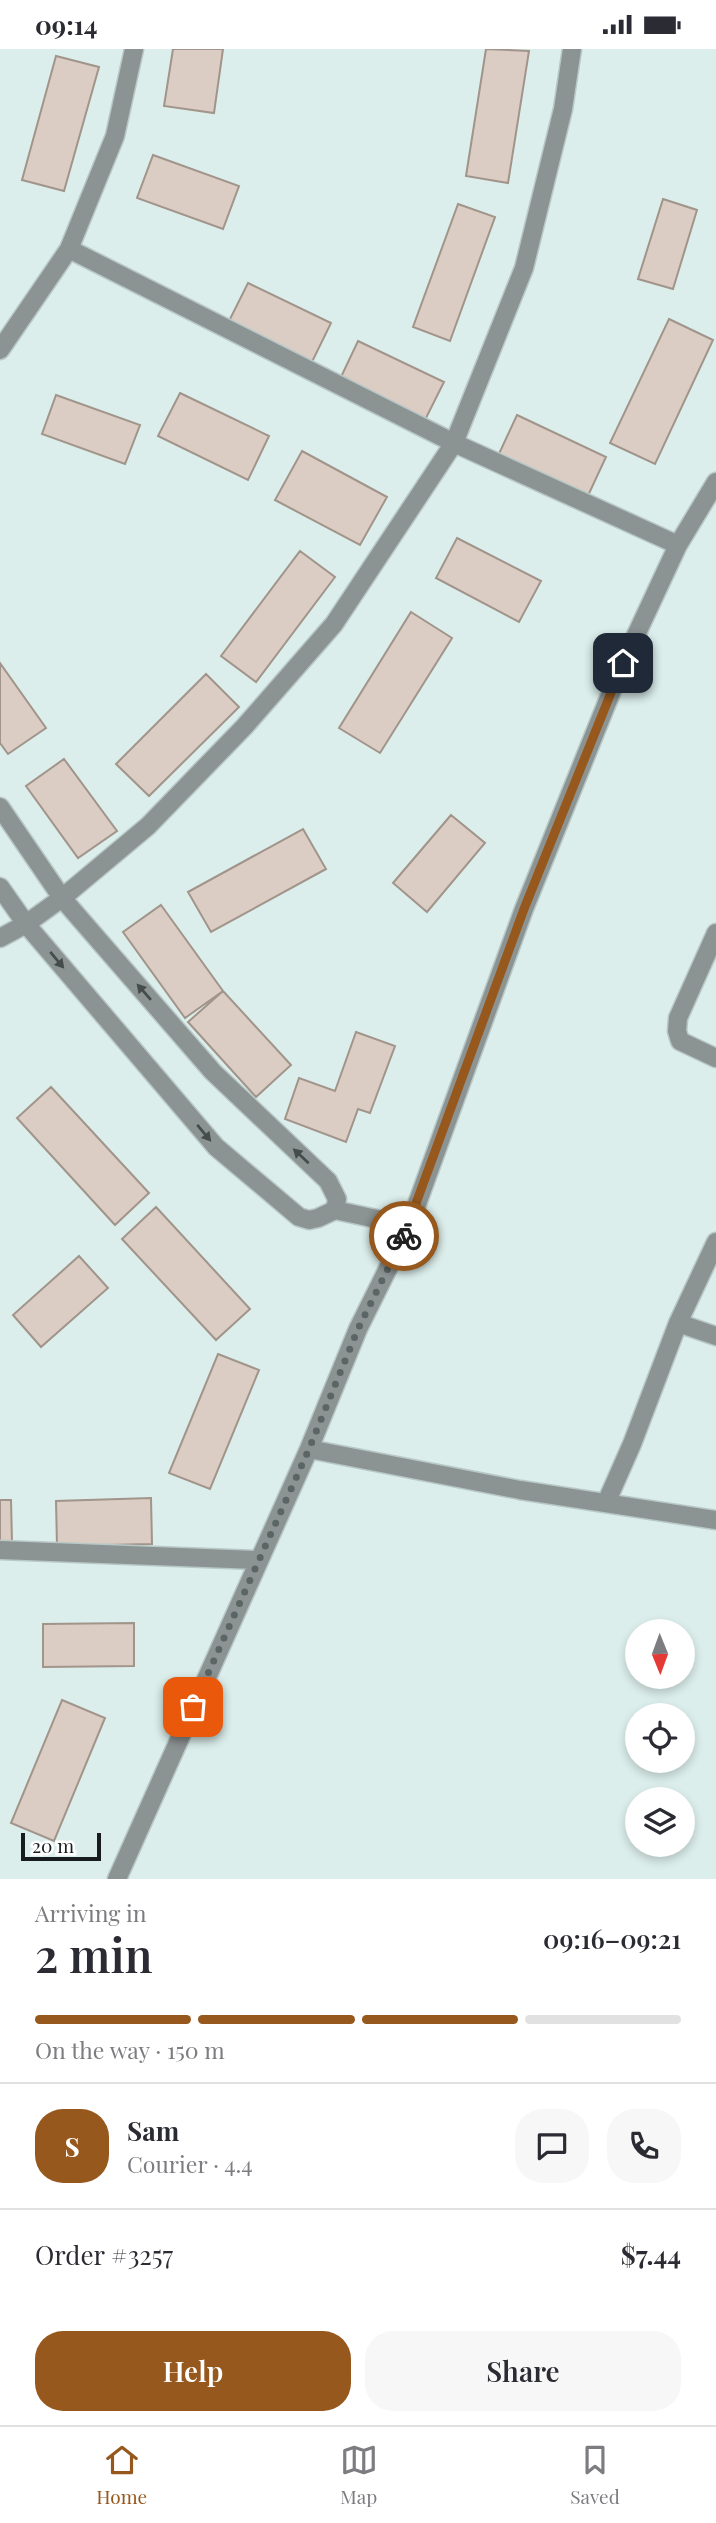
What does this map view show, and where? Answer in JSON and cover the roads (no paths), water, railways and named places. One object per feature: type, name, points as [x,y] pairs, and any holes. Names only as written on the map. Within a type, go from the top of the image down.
[{"type":"street","points":[[0,351],[69,249],[115,136],[134,49]]},
{"type":"street","points":[[0,938],[26,924],[62,898],[148,826],[246,726],[334,624],[453,443],[524,268],[563,109],[572,49]]},
{"type":"street","points":[[69,249],[453,443],[678,545]]},
{"type":"street","points":[[117,1879],[309,1449],[358,1329],[408,1227],[524,909],[623,663],[678,545],[716,482]]},
{"type":"street","points":[[0,807],[62,898],[213,1072],[328,1181],[337,1199],[335,1210]]},
{"type":"street","points":[[0,887],[26,924],[216,1147],[299,1217],[309,1220],[335,1210],[408,1227]]},
{"type":"street","points":[[716,933],[678,1018],[677,1031],[680,1041],[716,1058]]},
{"type":"street","points":[[606,1503],[632,1444],[678,1323],[716,1242]]},
{"type":"street","points":[[678,1323],[716,1336]]},
{"type":"street","points":[[309,1449],[520,1490],[716,1520]]},
{"type":"street","points":[[0,1550],[259,1560]]}]
